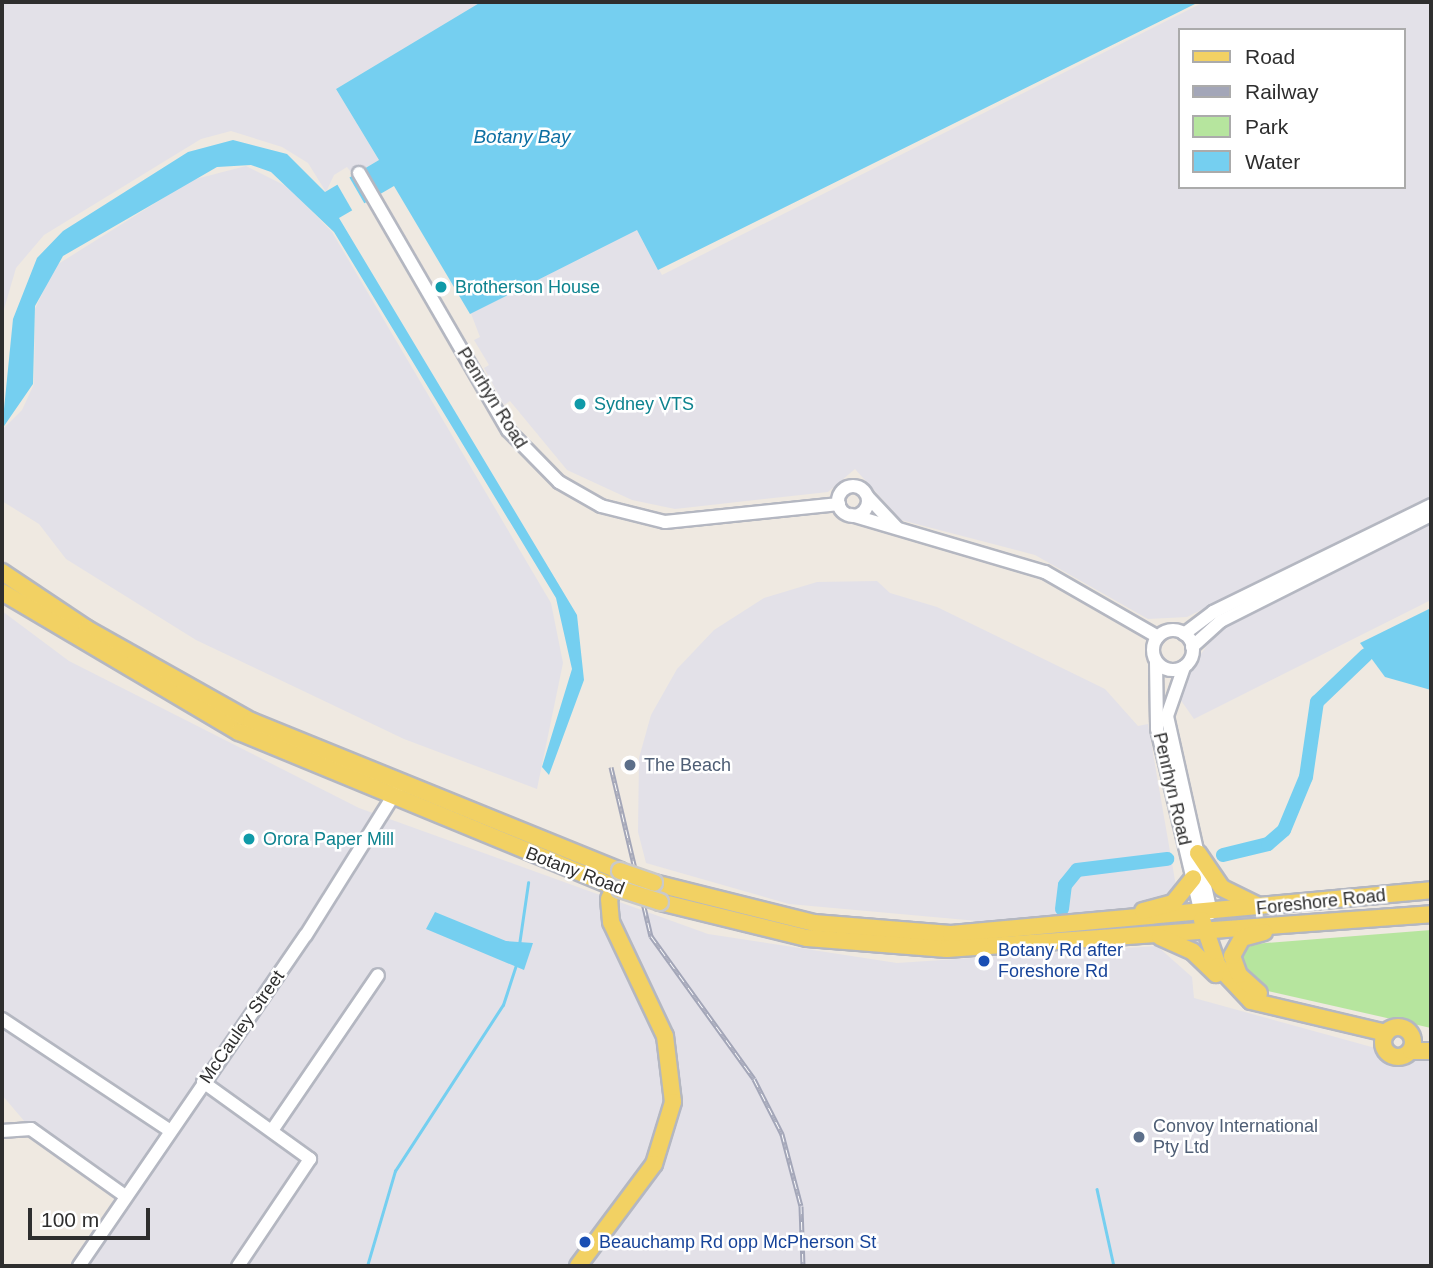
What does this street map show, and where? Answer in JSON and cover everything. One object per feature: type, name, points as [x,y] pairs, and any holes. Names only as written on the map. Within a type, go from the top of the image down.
[{"type":"main road","name":"Botany Road","points":[[2,572],[186,687],[660,902],[776,933],[872,946],[991,948],[1154,935],[1207,921]]},
{"type":"main road","name":"Botany Road","points":[[2,592],[159,690],[392,800],[618,883],[654,883],[759,912],[849,928],[951,934],[1079,925],[1207,921]]},
{"type":"main road","points":[[1198,853],[1230,894],[1263,908]]},
{"type":"main road","points":[[1079,925],[1173,903],[1193,878]]},
{"type":"main road","points":[[618,883],[618,922],[627,959]]},
{"type":"main road","points":[[578,1266],[654,1164],[672,1113],[669,1050],[611,922],[618,883]]},
{"type":"main road","name":"Foreshore Road","points":[[1207,921],[1263,908],[1431,890]]},
{"type":"main road","name":"Foreshore Road","points":[[1207,921],[1297,923],[1431,914]]},
{"type":"main road","points":[[1207,921],[1233,987]]},
{"type":"main road","points":[[1207,921],[1231,970],[1259,993],[1288,1009]]},
{"type":"main road","points":[[1259,993],[1234,968],[1233,951],[1242,938],[1297,923]]},
{"type":"main road","points":[[1154,935],[1193,951],[1233,987],[1262,1006],[1288,1009],[1384,1037],[1405,1028],[1412,1046]]},
{"type":"main road","points":[[1384,1037],[1392,1057],[1412,1046],[1431,1043]]},
{"type":"main road","points":[[1412,1046],[1431,1051]]},
{"type":"street","name":"Penrhyn Road","points":[[359,173],[508,430],[541,468],[577,494],[623,514],[665,522],[839,504],[849,486],[868,497]]},
{"type":"street","points":[[851,515],[864,511],[868,497]]},
{"type":"street","points":[[868,497],[900,531]]},
{"type":"street","points":[[839,504],[851,515],[900,531],[1013,560],[1073,585],[1158,638]]},
{"type":"street","points":[[1155,658],[1158,638],[1168,631],[1184,634],[1431,505]]},
{"type":"street","points":[[1123,618],[1155,658],[1169,670],[1184,667],[1192,647],[1217,616],[1431,515]]},
{"type":"street","points":[[1184,634],[1192,647]]},
{"type":"street","name":"Penrhyn Road","points":[[1155,658],[1161,715],[1193,878],[1207,921]]},
{"type":"street","name":"Penrhyn Road","points":[[1184,667],[1161,715],[1198,853],[1207,921]]},
{"type":"street","name":"McCauley Street","points":[[79,1266],[124,1195],[392,800],[399,784]]},
{"type":"street","points":[[273,1129],[378,975]]},
{"type":"street","points":[[2,1019],[169,1130]]},
{"type":"street","points":[[203,1082],[273,1129],[310,1159],[238,1266]]},
{"type":"street","points":[[2,1131],[31,1129],[124,1195]]},
{"type":"shaded area","points":[[2,2],[481,2],[336,89],[379,160],[353,175],[347,167],[334,175],[326,192],[308,163],[282,147],[231,131],[201,139],[44,235],[16,268],[2,316]]},
{"type":"shaded area","points":[[1204,2],[1431,2],[1431,503],[1422,508],[1418,502],[1187,617],[1148,619],[1035,555],[901,520],[855,469],[828,492],[675,509],[632,500],[567,470],[510,401],[504,405],[484,368],[489,365],[474,340],[480,337],[470,311],[637,228],[662,275]]},
{"type":"shaded area","points":[[246,166],[288,187],[332,232],[551,603],[563,663],[537,789],[404,739],[196,640],[66,559],[39,524],[2,501],[2,430],[22,410],[34,384],[35,309],[55,266],[192,180]]},
{"type":"shaded area","points":[[1431,519],[1431,600],[1194,719],[1175,692],[1221,625]]},
{"type":"shaded area","points":[[877,581],[890,593],[937,607],[1105,689],[1138,726],[1148,724],[1177,892],[1154,905],[1000,923],[789,904],[646,863],[638,832],[639,758],[651,715],[677,669],[714,630],[764,598],[817,582]]},
{"type":"shaded area","points":[[2,611],[69,661],[359,808],[708,934],[897,963],[1157,946],[1192,977],[1194,998],[1379,1049],[1384,1061],[1407,1064],[1431,1054],[1431,1266],[79,1266],[124,1194],[31,1129],[2,1095]]},
{"type":"green space","points":[[1431,930],[1431,1028],[1259,989],[1249,983],[1236,955],[1254,944]]},
{"type":"water","name":"Botany Bay","points":[[481,2],[1199,2],[658,270],[637,230],[470,314],[394,186],[339,218],[577,615],[584,680],[549,775],[542,767],[572,669],[556,598],[334,232],[271,172],[251,165],[217,167],[63,256],[35,306],[33,384],[2,429],[13,319],[37,258],[63,231],[188,152],[233,140],[287,154],[325,192],[379,160],[336,89]]},
{"type":"water","points":[[1431,608],[1431,690],[1385,677],[1360,643]]},
{"type":"water","points":[[435,912],[506,941],[533,943],[524,970],[426,929]]},
{"type":"pier","points":[[348,175],[366,206],[354,213],[336,182]]},
{"type":"waterway","points":[[1223,855],[1268,844],[1284,830],[1306,777],[1317,702],[1366,655]]},
{"type":"waterway","points":[[1062,909],[1065,885],[1077,870],[1167,859]]},
{"type":"waterway","points":[[519,945],[528,883]]},
{"type":"waterway","points":[[367,1266],[395,1171],[503,1005],[516,965]]},
{"type":"waterway","points":[[1097,1189],[1114,1266]]},
{"type":"railway","points":[[611,767],[651,936],[754,1079],[782,1134],[801,1206],[803,1266]]},
{"type":"place","name":"Brotherson House","points":[[441,287]]},
{"type":"place","name":"Sydney VTS","points":[[580,404]]},
{"type":"place","name":"The Beach","points":[[630,765]]},
{"type":"place","name":"Orora Paper Mill","points":[[249,839]]},
{"type":"place","name":"Botany Rd after Foreshore Rd","points":[[984,961]]},
{"type":"place","name":"Convoy International Pty Ltd","points":[[1139,1137]]},
{"type":"place","name":"Beauchamp Rd opp McPherson St","points":[[585,1242]]}]
